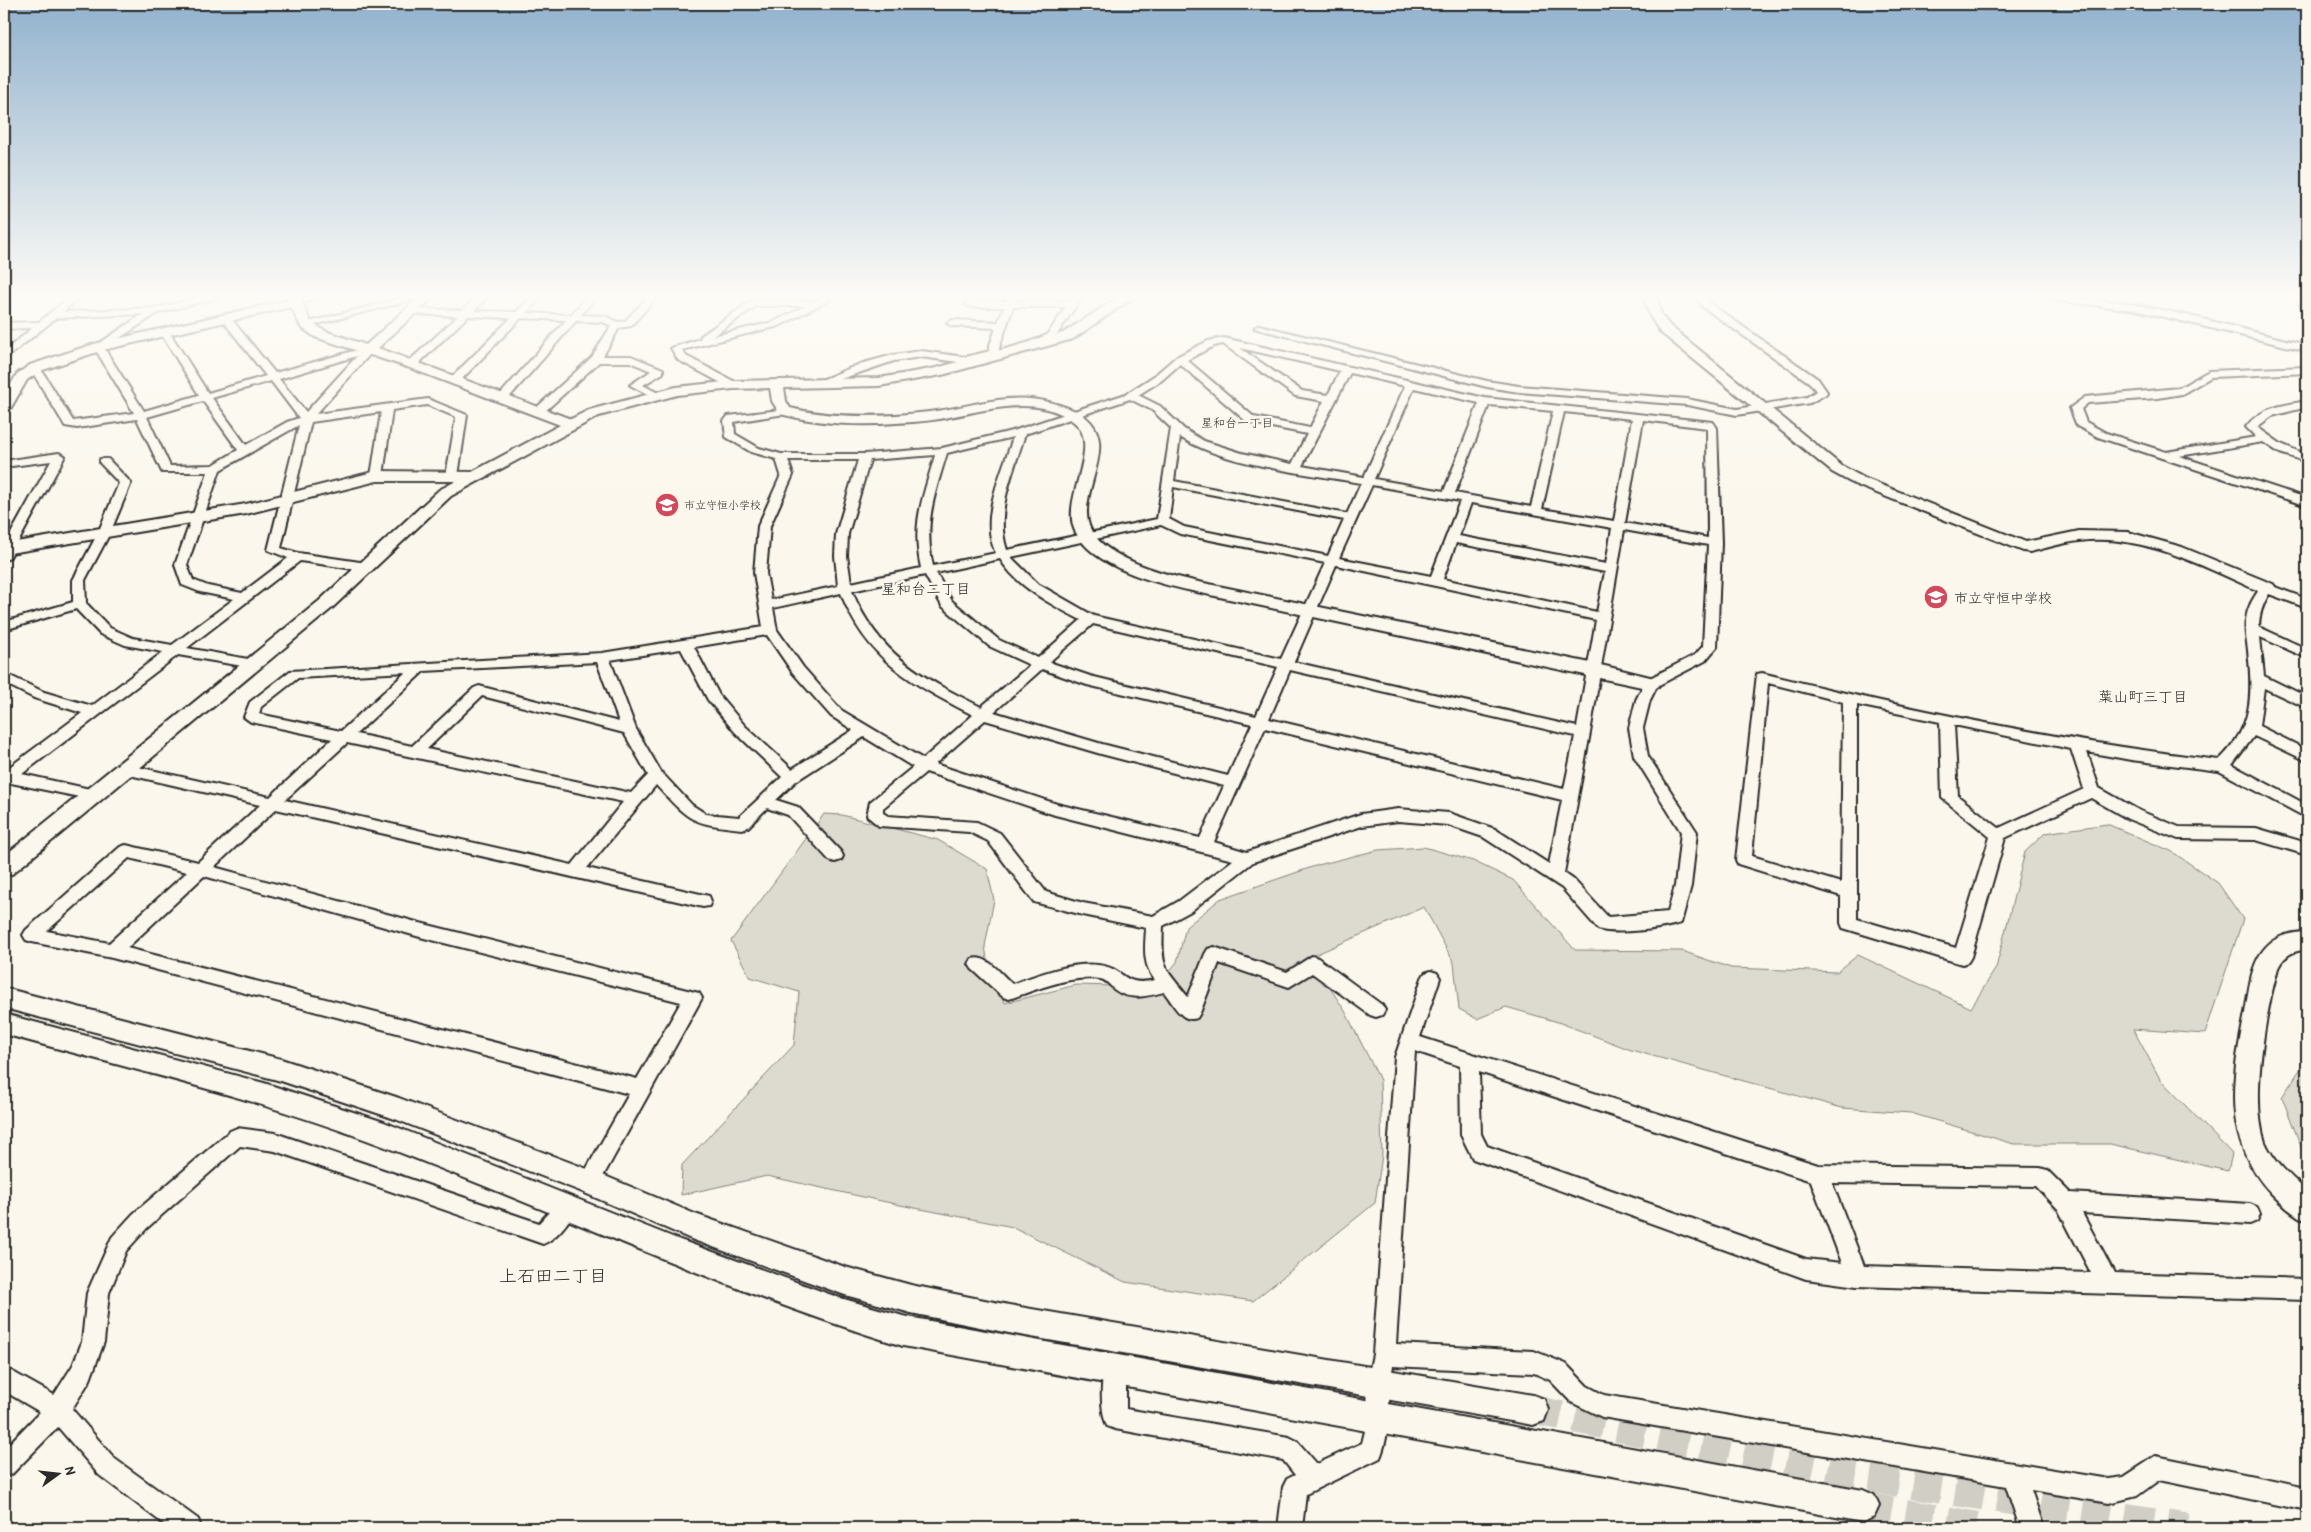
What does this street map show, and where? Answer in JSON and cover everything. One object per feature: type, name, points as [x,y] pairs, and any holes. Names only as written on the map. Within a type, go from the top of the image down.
[{"type":"street","points":[[4,408],[22,377],[34,368]]},
{"type":"street","points":[[35,368],[69,424],[141,415],[302,368]]},
{"type":"street","points":[[112,368],[141,415],[166,470],[215,468],[291,424],[306,420],[428,402],[462,416],[452,476]]},
{"type":"street","points":[[188,368],[244,450]]},
{"type":"street","points":[[265,368],[306,420]]},
{"type":"street","points":[[352,368],[306,420],[274,550],[297,557],[367,567]]},
{"type":"street","points":[[424,368],[572,424]]},
{"type":"street","points":[[455,380],[467,368]]},
{"type":"street","points":[[502,399],[529,368]]},
{"type":"street","points":[[539,411],[585,368]]},
{"type":"street","points":[[654,368],[660,371],[634,385],[657,395]]},
{"type":"street","points":[[702,368],[733,385]]},
{"type":"street","points":[[818,383],[857,368]]},
{"type":"street","points":[[4,868],[254,664],[367,567],[445,492],[572,424],[594,413],[657,395],[691,389],[733,385],[879,382],[916,377],[949,368]]},
{"type":"street","points":[[1169,368],[1130,396],[1074,415],[1020,432],[942,451],[865,457],[781,457],[755,450],[730,435],[729,421],[732,418],[785,411],[828,420],[933,416],[994,402],[1014,401],[1060,409],[1074,415],[1089,430],[1092,437],[1093,449],[1080,499],[1081,526],[1087,537],[1112,558],[1148,573],[1310,610],[1652,683]]},
{"type":"street","points":[[1191,368],[1251,420],[1314,432]]},
{"type":"street","points":[[1263,368],[1299,394],[1331,399]]},
{"type":"street","points":[[1295,468],[1347,368]]},
{"type":"street","points":[[1090,619],[876,806],[874,816],[885,822],[971,826],[994,837],[1040,897],[1082,909],[1155,923],[1185,906],[1247,858],[1361,820],[1398,815],[1449,819],[1489,833],[1568,884],[1604,924],[1633,924],[1675,918],[1684,886],[1689,832],[1641,756],[1636,728],[1643,700],[1652,683],[1700,658],[1710,648],[1715,543],[1711,426],[1705,423],[1485,402],[1349,368]]},
{"type":"street","points":[[1427,368],[1495,385],[1687,402],[1736,412],[1810,400],[1822,392],[1821,388],[1795,368]]},
{"type":"street","points":[[1714,368],[1825,460],[1844,473],[2016,544],[2030,547],[2080,536],[2111,536],[2139,540],[2178,552],[2307,604]]},
{"type":"street","points":[[2307,370],[2209,374],[2182,391],[2158,396],[2108,397],[2085,400],[2075,408],[2081,424],[2102,435],[2307,502]]},
{"type":"street","points":[[1205,845],[1411,384]]},
{"type":"street","points":[[777,385],[779,401],[785,411]]},
{"type":"street","points":[[1130,396],[1152,405],[1165,414],[1175,430],[1208,446],[1295,468],[1715,543]]},
{"type":"street","points":[[1448,495],[1485,402]]},
{"type":"street","points":[[2307,404],[2280,409],[2256,419],[2251,428],[2263,439],[2281,450],[2307,459]]},
{"type":"street","points":[[377,476],[387,408]]},
{"type":"street","points":[[1536,511],[1559,409]]},
{"type":"street","points":[[1555,875],[1583,733],[1592,670],[1638,416]]},
{"type":"street","points":[[1163,521],[1175,430]]},
{"type":"street","points":[[1020,432],[998,510],[996,534],[1002,555],[1031,584],[1054,602],[1090,619],[1285,666],[1583,733]]},
{"type":"street","points":[[2163,456],[2263,439]]},
{"type":"street","points":[[942,451],[923,516],[922,545],[928,570],[947,603],[994,643],[1040,664],[1087,680],[1570,796]]},
{"type":"street","points":[[4,464],[59,456],[5,552]]},
{"type":"street","points":[[781,457],[787,474],[764,526],[760,573],[770,630],[823,699],[836,712],[924,766],[1055,809],[1205,845],[1247,858]]},
{"type":"street","points":[[865,457],[842,534],[841,556],[845,588],[855,614],[884,652],[922,684],[983,714],[1101,749],[1233,783]]},
{"type":"street","points":[[104,461],[124,483],[104,533],[79,580],[79,604],[105,631],[130,642],[172,651],[254,664]]},
{"type":"street","points":[[215,468],[181,565],[187,582],[244,597]]},
{"type":"street","points":[[5,552],[104,533],[198,518],[377,476],[472,477]]},
{"type":"street","points":[[1168,483],[1351,518]]},
{"type":"street","points":[[1436,580],[1466,498]]},
{"type":"street","points":[[766,605],[1163,521],[1180,530],[1332,562],[1436,580],[1602,617]]},
{"type":"street","points":[[1452,538],[1611,570]]},
{"type":"street","points":[[5,778],[297,557]]},
{"type":"street","points":[[2222,766],[2238,752],[2252,728],[2259,685],[2253,612],[2267,588]]},
{"type":"street","points":[[4,626],[79,604]]},
{"type":"street","points":[[2253,629],[2307,654]]},
{"type":"street","points":[[634,799],[251,717],[255,705],[295,674],[602,657],[770,630]]},
{"type":"street","points":[[686,645],[713,697],[740,729],[791,777]]},
{"type":"street","points":[[602,657],[629,729],[656,776],[687,809],[703,819],[742,823],[791,777],[864,730]]},
{"type":"street","points":[[112,951],[271,802],[419,668]]},
{"type":"street","points":[[4,677],[39,695],[92,711]]},
{"type":"street","points":[[1849,892],[1744,860],[1762,677],[1850,699],[2076,745],[2130,755],[2222,766],[2307,812]]},
{"type":"street","points":[[2258,679],[2307,703]]},
{"type":"street","points":[[415,752],[479,691],[629,729]]},
{"type":"street","points":[[1850,699],[1849,923],[1962,957],[1998,835],[2092,791]]},
{"type":"street","points":[[1947,719],[1950,798],[1998,835]]},
{"type":"street","points":[[2252,728],[2307,756]]},
{"type":"street","points":[[2076,745],[2092,791],[2134,815],[2178,833],[2256,834],[2307,849]]},
{"type":"street","points":[[125,769],[703,901]]},
{"type":"street","points":[[575,872],[634,799],[656,776]]},
{"type":"street","points":[[5,778],[94,795]]},
{"type":"street","points":[[765,802],[793,811],[835,856]]},
{"type":"street","points":[[589,1182],[642,1089],[693,998],[420,930],[200,869],[126,851],[32,935],[112,951],[642,1089]]},
{"type":"street","points":[[1155,923],[1153,954],[1156,969],[1191,1013],[1214,954],[1289,980],[1312,963],[1376,1010]]},
{"type":"street","points":[[2307,941],[2288,942],[2275,952],[2266,967],[2253,1034],[2247,1108],[2252,1140],[2259,1156],[2274,1176],[2307,1208]]},
{"type":"street","points":[[978,964],[1009,992],[1046,979],[1088,973],[1107,974],[1126,988],[1142,990],[1169,984]]},
{"type":"street","points":[[1290,1528],[1295,1487],[1372,1450],[1379,1419],[1378,1383],[1384,1354],[1404,1057],[1431,978]]},
{"type":"street","points":[[4,998],[281,1070],[399,1109],[589,1182],[691,1226],[845,1281],[911,1299],[1010,1319],[1533,1410]]},
{"type":"street","points":[[4,1024],[264,1094],[384,1134],[680,1254],[837,1311],[903,1331],[1863,1506]]},
{"type":"street","points":[[1409,1041],[1818,1174],[2040,1177],[2065,1202],[2108,1283]]},
{"type":"street","points":[[1469,1059],[1472,1135],[1480,1153],[1806,1269],[1857,1276],[2307,1290]]},
{"type":"street","points":[[4,1466],[58,1410],[82,1372],[93,1342],[98,1293],[119,1244],[140,1221],[237,1136],[275,1142],[543,1234],[566,1208]]},
{"type":"street","points":[[1818,1174],[1857,1276]]},
{"type":"street","points":[[2065,1202],[2250,1214]]},
{"type":"street","points":[[1384,1354],[1534,1362],[1558,1372],[1579,1394],[1602,1406],[2109,1492],[2129,1488],[2156,1468],[2307,1500]]},
{"type":"street","points":[[1115,1371],[1115,1418],[1289,1450],[1313,1478]]},
{"type":"street","points":[[4,1378],[58,1410],[107,1467],[189,1528]]},
{"type":"street","points":[[2015,1476],[2032,1528]]},
{"type":"shaded area","points":[[824,814],[842,815],[938,840],[987,869],[994,900],[985,946],[990,978],[1005,1003],[1076,985],[1156,987],[1177,962],[1186,927],[1220,899],[1318,865],[1378,850],[1424,847],[1473,861],[1513,880],[1575,950],[1682,951],[1731,968],[1837,972],[1858,955],[1971,1008],[1996,968],[2025,852],[2045,833],[2107,824],[2171,851],[2218,883],[2243,919],[2205,1034],[2133,1029],[2160,1079],[2232,1154],[2228,1171],[2110,1144],[2014,1144],[1911,1113],[1842,1108],[1631,1050],[1558,1022],[1506,1007],[1477,1019],[1459,1009],[1454,963],[1424,907],[1310,957],[1345,1011],[1380,1080],[1382,1155],[1375,1203],[1253,1301],[1125,1282],[1013,1227],[767,1176],[681,1195],[682,1165],[794,1045],[799,992],[750,977],[731,941]]},
{"type":"shaded area","points":[[2301,1068],[2307,1069],[2307,1162],[2282,1097]]},
{"type":"tunnel","points":[[1533,1410],[1851,1475],[2187,1528]]},
{"type":"tunnel","points":[[1863,1506],[1986,1528]]},
{"type":"place","name":"市立守恒小学校","points":[[667,505]]},
{"type":"place","name":"市立守恒中学校","points":[[1936,597]]},
{"type":"district","name":"星和台一丁目","points":[[1237,422]]},
{"type":"district","name":"星和台二丁目","points":[[926,588]]},
{"type":"district","name":"葉山町三丁目","points":[[2143,696]]},
{"type":"district","name":"上石田二丁目","points":[[553,1275]]}]
